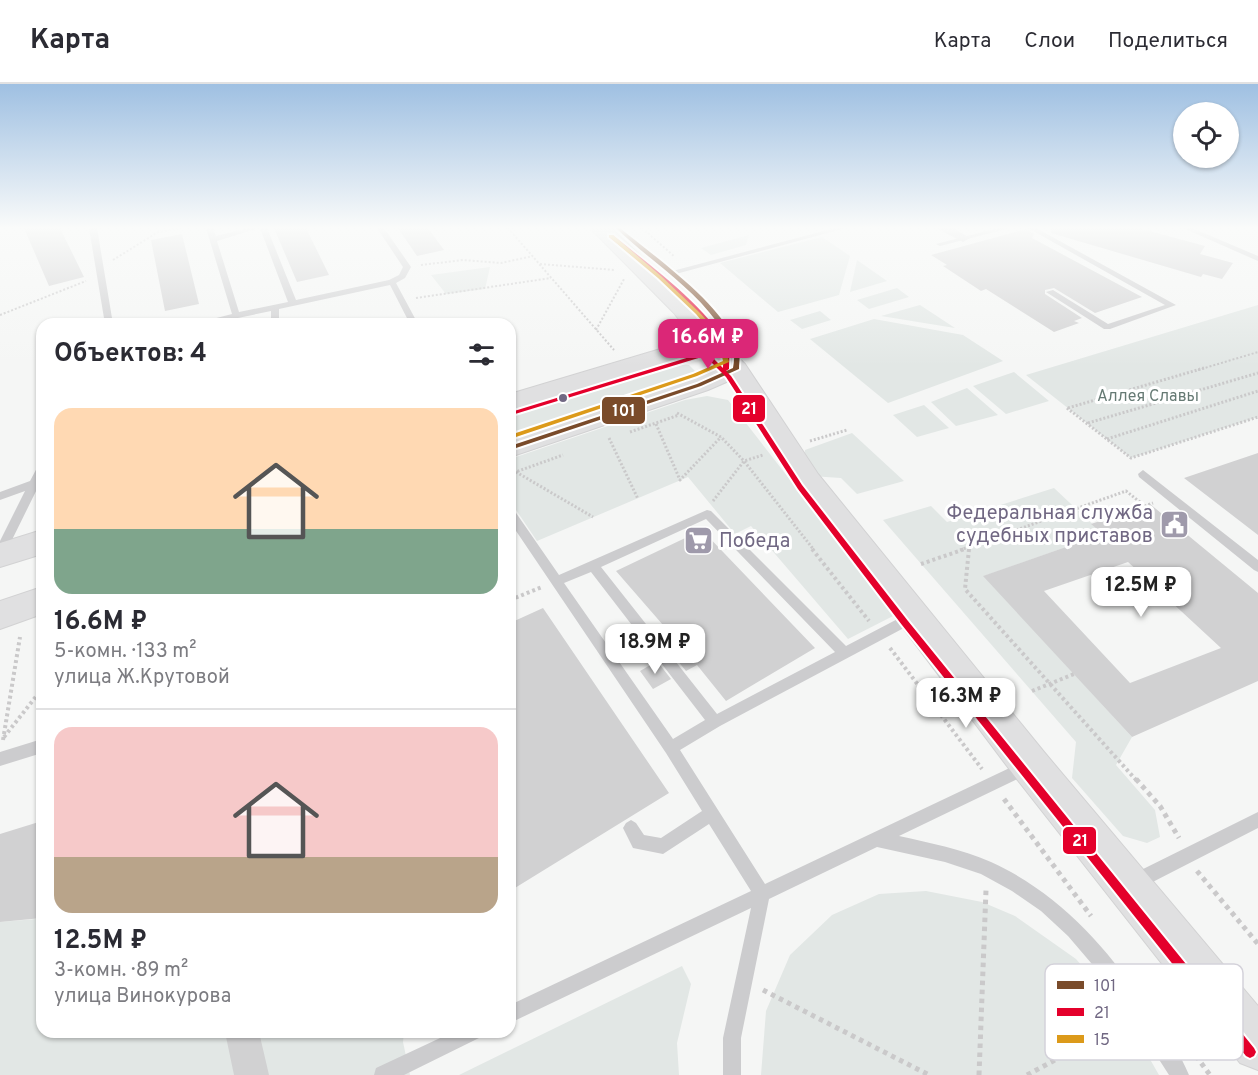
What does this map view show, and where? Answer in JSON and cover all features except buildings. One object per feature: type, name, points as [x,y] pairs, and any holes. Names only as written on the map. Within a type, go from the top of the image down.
[{"type":"main road","points":[[649,274],[736,369],[808,480],[1030,765],[1193,964]]},
{"type":"main road","points":[[681,274],[728,333],[736,349],[736,369]]},
{"type":"main road","points":[[516,401],[709,342]]},
{"type":"main road","points":[[516,462],[736,369]]},
{"type":"main road","points":[[0,553],[36,544]]},
{"type":"main road","points":[[10,626],[36,605]]},
{"type":"main road","points":[[1243,1026],[1258,1045]]},
{"type":"lane","points":[[101,274],[108,318]]},
{"type":"lane","points":[[225,274],[236,315]]},
{"type":"lane","points":[[281,274],[293,303]]},
{"type":"lane","points":[[223,318],[392,282],[403,274]]},
{"type":"lane","points":[[1050,292],[1107,327],[1172,305],[1116,274]]},
{"type":"lane","points":[[392,282],[411,318]]},
{"type":"lane","points":[[275,307],[275,318]]},
{"type":"lane","points":[[1143,474],[1258,567]]},
{"type":"lane","points":[[0,553],[36,480]]},
{"type":"lane","points":[[0,496],[34,484]]},
{"type":"lane","points":[[556,581],[707,514],[845,653]]},
{"type":"lane","points":[[516,522],[671,748],[762,894],[732,1038],[732,1075]]},
{"type":"lane","points":[[593,566],[715,722]]},
{"type":"lane","points":[[671,748],[715,722],[914,617]]},
{"type":"lane","points":[[0,759],[36,748]]},
{"type":"lane","points":[[516,1011],[1030,765]]},
{"type":"lane","points":[[631,828],[639,842],[663,846],[712,813]]},
{"type":"lane","points":[[1129,885],[1258,820]]},
{"type":"lane","points":[[875,839],[946,854],[986,869],[1021,888],[1062,918],[1105,964]]},
{"type":"lane","points":[[383,1075],[460,1038]]},
{"type":"lane","points":[[1171,1060],[1180,1075]]},
{"type":"path","points":[[548,274],[619,355]]},
{"type":"path","points":[[596,330],[625,281],[620,274]]},
{"type":"path","points":[[402,300],[551,278]]},
{"type":"path","points":[[1258,352],[1067,408],[1131,458],[1258,417]]},
{"type":"path","points":[[1087,424],[1258,373]]},
{"type":"path","points":[[1107,439],[1258,391]]},
{"type":"path","points":[[673,411],[721,437],[744,461],[993,783]]},
{"type":"path","points":[[628,433],[681,415]]},
{"type":"path","points":[[656,424],[680,480],[721,437]]},
{"type":"path","points":[[599,442],[618,435]]},
{"type":"path","points":[[609,438],[638,499]]},
{"type":"path","points":[[516,463],[567,453]]},
{"type":"path","points":[[516,467],[592,517]]},
{"type":"path","points":[[921,564],[1126,490],[1145,506],[1170,496]]},
{"type":"path","points":[[969,547],[965,589],[1160,806],[1205,883],[1258,944]]},
{"type":"path","points":[[516,598],[556,581]]},
{"type":"path","points":[[10,626],[3,738],[36,697]]},
{"type":"path","points":[[1032,691],[1074,674]]},
{"type":"path","points":[[979,1075],[986,869]]},
{"type":"path","points":[[744,980],[929,1075]]},
{"type":"path","points":[[1027,1075],[1055,1060]]},
{"type":"green space","points":[[488,274],[485,289],[446,294],[431,275]]},
{"type":"green space","points":[[733,274],[845,274],[839,295],[778,312]]},
{"type":"green space","points":[[854,274],[877,274],[887,281],[850,292]]},
{"type":"green space","points":[[897,288],[909,297],[869,309],[857,300]]},
{"type":"green space","points":[[920,305],[955,328],[881,316]]},
{"type":"green space","name":"Аллея Славы","points":[[1258,305],[1258,417],[1131,458],[1026,375]]},
{"type":"green space","points":[[820,311],[831,320],[802,329],[790,320]]},
{"type":"green space","points":[[874,319],[963,335],[1003,361],[888,403],[810,339]]},
{"type":"green space","points":[[672,363],[689,365],[695,371],[688,380],[516,432],[516,411]]},
{"type":"green space","points":[[1014,372],[1049,401],[1006,414],[973,386]]},
{"type":"green space","points":[[967,388],[998,415],[956,426],[931,402]]},
{"type":"green space","points":[[707,396],[728,400],[895,615],[848,639],[751,526],[735,534],[688,477],[537,541],[516,510],[516,457],[685,400]]},
{"type":"green space","points":[[924,405],[949,428],[917,437],[893,415]]},
{"type":"green space","points":[[852,433],[904,481],[857,494],[841,478],[811,476],[803,464],[805,450]]},
{"type":"green space","points":[[1054,488],[1103,534],[984,576],[1132,737],[1116,765],[1155,810],[1160,837],[1147,843],[1123,836],[1072,778],[1076,742],[883,520],[931,506],[947,522]]},
{"type":"green space","points":[[926,891],[982,902],[1015,916],[1080,964],[1045,964],[1045,1060],[1150,1060],[1159,1075],[761,1075],[766,1011],[790,955],[832,915],[879,894]]},
{"type":"green space","points":[[36,919],[36,1038],[403,1038],[410,1075],[0,1075],[0,922]]},
{"type":"green space","points":[[682,966],[691,984],[677,1043],[679,1075],[459,1075]]},
{"type":"transit line","name":"21","points":[[657,274],[706,320],[718,336],[725,350],[726,369]]},
{"type":"transit line","name":"15","points":[[516,435],[695,375],[726,362],[723,347],[713,330],[657,274]]},
{"type":"transit line","name":"101","points":[[674,274],[699,298],[726,330],[735,346],[736,369]]},
{"type":"transit line","name":"21","points":[[516,412],[706,354],[728,376],[800,487],[905,623],[1179,964]]},
{"type":"transit line","name":"101","points":[[516,446],[699,385],[736,369]]},
{"type":"transit line","name":"21","points":[[1243,1043],[1250,1052]]},
{"type":"place","name":"Федеральная служба судебных приставов","points":[[1174,524]]},
{"type":"place","name":"Победа","points":[[698,540]]}]
